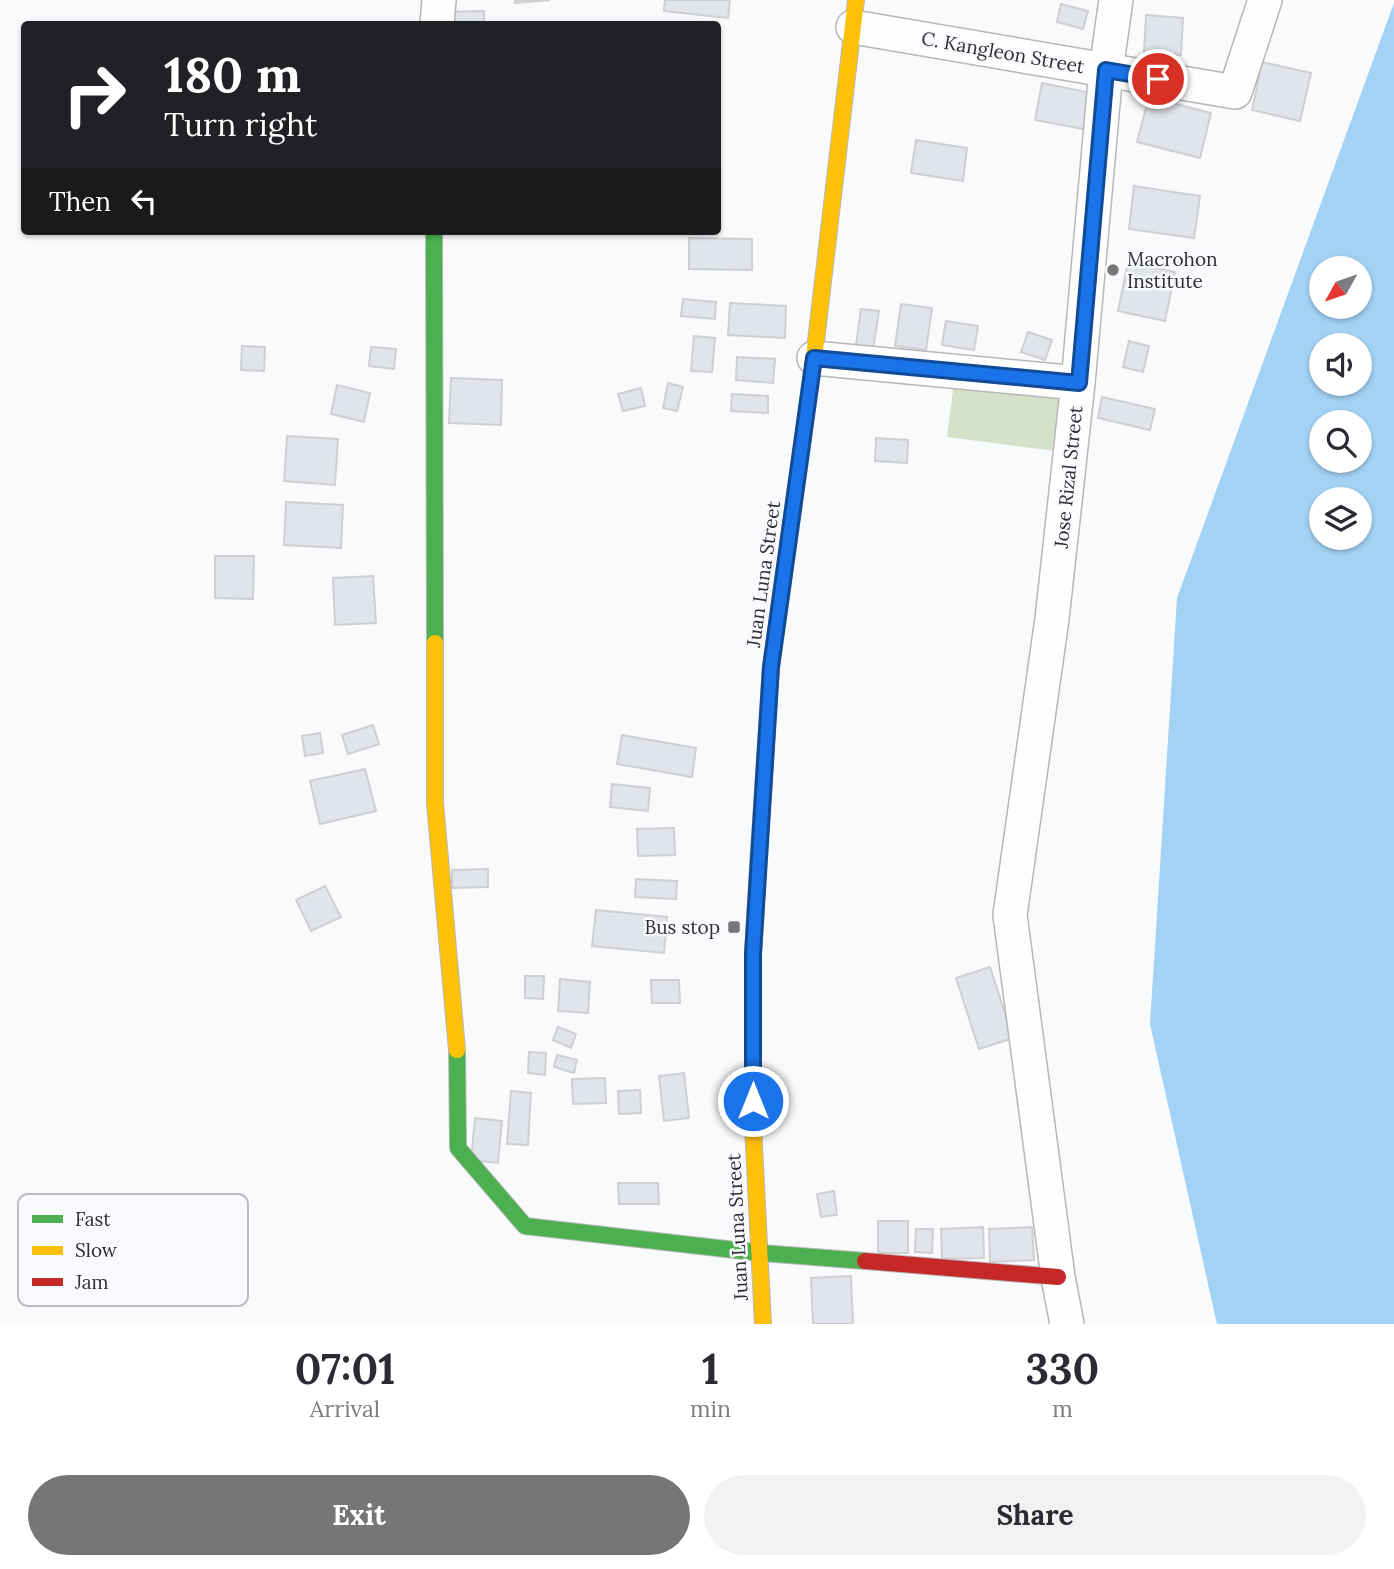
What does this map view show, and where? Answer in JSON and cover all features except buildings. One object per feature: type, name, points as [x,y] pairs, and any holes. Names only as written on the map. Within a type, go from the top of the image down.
[{"type":"street","points":[[437,21],[439,0]]},
{"type":"street","name":"Jose Rizal Street","points":[[1067,1324],[1058,1277],[1010,915],[1052,619],[1079,383],[1106,70],[1116,0]]},
{"type":"street","name":"C. Kangleon Street","points":[[855,14],[1106,70],[1235,92],[1265,0]]},
{"type":"street","name":"Juan Luna Street","points":[[763,1324],[753,1126],[753,954],[771,667],[814,358],[855,14]]},
{"type":"street","points":[[434,235],[435,803],[458,1062],[458,1148],[525,1226],[761,1253],[1058,1277]]},
{"type":"street","points":[[814,358],[1079,383]]},
{"type":"green space","points":[[954,382],[1070,397],[1063,452],[947,437]]},
{"type":"water","points":[[1394,3],[1394,1324],[1217,1324],[1150,1024],[1177,598]]},
{"type":"traffic: fast","points":[[434,235],[435,643]]},
{"type":"traffic: fast","points":[[758,867],[771,667],[799,467]]},
{"type":"traffic: fast","points":[[457,1050],[458,1148],[525,1226],[761,1253],[865,1261]]},
{"type":"traffic: slow","points":[[799,467],[856,0]]},
{"type":"traffic: slow","points":[[435,643],[435,803],[457,1050]]},
{"type":"traffic: slow","points":[[758,867],[753,954],[753,1126],[763,1324]]},
{"type":"traffic: jam","points":[[865,1261],[1058,1277]]},
{"type":"place","name":"Macrohon Institute","points":[[1113,270]]},
{"type":"place","name":"Bus stop","points":[[734,927]]},
{"type":"route","points":[[753,1101],[753,954],[771,667],[814,358],[1079,383],[1106,70],[1158,79]]}]
